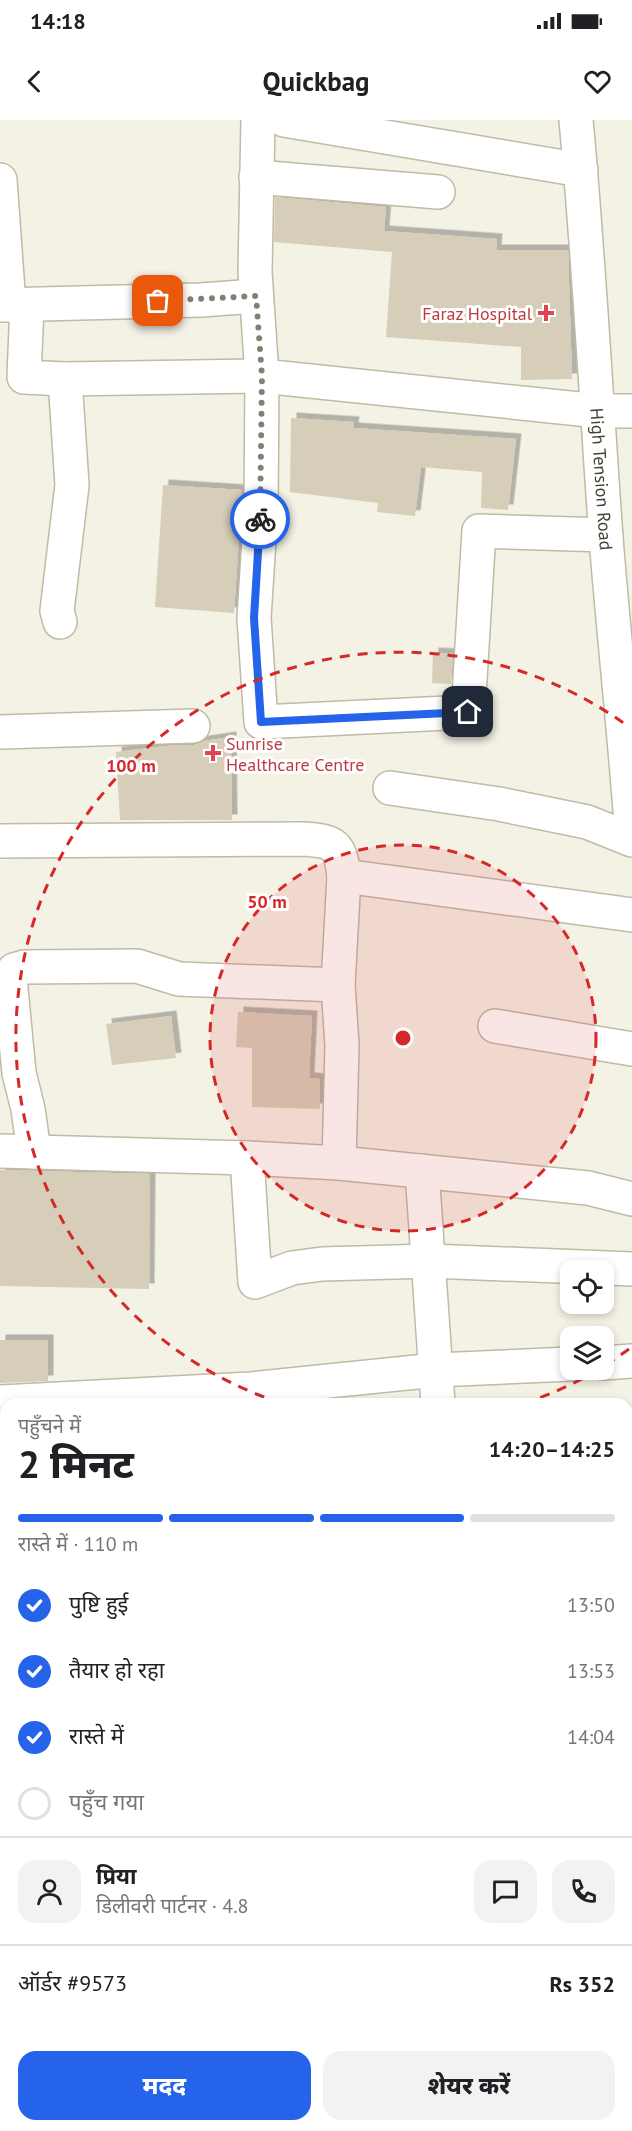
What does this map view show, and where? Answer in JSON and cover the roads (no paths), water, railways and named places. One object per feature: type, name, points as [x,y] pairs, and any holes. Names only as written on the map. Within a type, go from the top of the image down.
[{"type":"street","points":[[258,120],[256,296],[262,376],[261,508],[254,618],[261,722],[468,712],[479,531],[606,536]]},
{"type":"street","points":[[284,120],[581,170]]},
{"type":"street","name":"High Tension Road","points":[[576,120],[599,411],[606,536],[632,838]]},
{"type":"street","points":[[256,177],[438,192]]},
{"type":"street","points":[[0,180],[12,305],[12,377],[65,379],[262,376],[599,411],[632,411]]},
{"type":"street","points":[[12,305],[201,300],[256,296]]},
{"type":"street","points":[[60,622],[57,611],[72,484],[65,379]]},
{"type":"street","points":[[0,732],[193,726]]},
{"type":"street","points":[[390,788],[499,804],[587,822],[632,838]]},
{"type":"street","points":[[0,841],[315,840],[333,844],[338,849],[344,876],[338,985],[342,1045],[339,1163]]},
{"type":"street","points":[[344,876],[632,915]]},
{"type":"street","points":[[34,1152],[17,1057],[10,978],[14,970],[24,967],[137,966],[179,979],[338,985]]},
{"type":"street","points":[[495,1026],[632,1049]]},
{"type":"street","points":[[0,1151],[339,1163],[588,1188],[632,1199]]},
{"type":"street","points":[[247,1158],[255,1282],[292,1268],[322,1264],[429,1261],[632,1269]]},
{"type":"street","points":[[422,1171],[438,1398]]},
{"type":"street","points":[[614,1362],[632,1361]]},
{"type":"street","points":[[167,1398],[251,1396],[436,1370],[560,1364]]},
{"type":"place","name":"Faraz Hospital","points":[[546,313]]},
{"type":"place","name":"Sunrise Healthcare Centre","points":[[213,753]]}]
